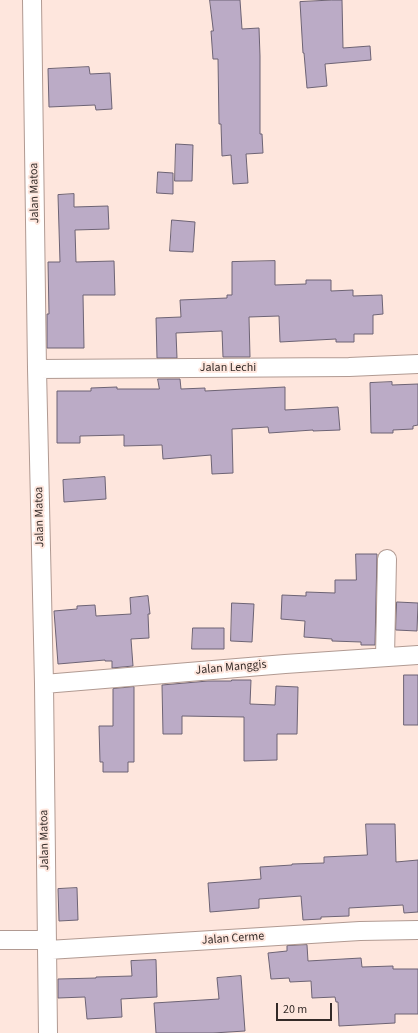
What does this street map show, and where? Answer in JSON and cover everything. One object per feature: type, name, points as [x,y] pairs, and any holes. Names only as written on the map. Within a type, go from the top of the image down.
[{"type":"street","name":"Jalan Matoa","points":[[32,0],[44,684],[48,1033]]},
{"type":"street","name":"Jalan Lechi","points":[[38,369],[349,367],[418,364]]},
{"type":"street","points":[[384,657],[387,559]]},
{"type":"street","name":"Jalan Manggis","points":[[44,684],[277,664],[418,655]]},
{"type":"street","name":"Jalan Cerme","points":[[0,940],[47,945],[360,931],[418,930]]},
{"type":"building","points":[[210,0],[240,0],[242,29],[259,28],[260,134],[262,134],[263,153],[246,154],[248,183],[233,184],[231,155],[222,156],[221,124],[219,124],[218,59],[213,59],[211,31],[213,31]]},
{"type":"building","points":[[342,0],[343,48],[370,46],[371,60],[325,64],[327,86],[307,88],[300,2]]},
{"type":"building","points":[[89,67],[90,74],[110,73],[112,109],[96,110],[95,105],[49,107],[48,69]]},
{"type":"building","points":[[176,144],[193,145],[192,181],[175,181]]},
{"type":"building","points":[[158,172],[173,173],[173,194],[157,193]]},
{"type":"building","points":[[74,194],[74,207],[108,206],[109,229],[75,230],[76,262],[114,261],[115,295],[83,295],[84,348],[47,348],[47,314],[49,314],[48,262],[60,262],[58,195]]},
{"type":"building","points":[[172,220],[195,222],[193,252],[170,251]]},
{"type":"building","points":[[275,261],[275,285],[306,284],[306,280],[331,280],[331,291],[353,290],[353,296],[382,295],[383,314],[373,315],[373,334],[354,334],[354,342],[336,342],[336,339],[280,342],[279,316],[249,317],[250,357],[223,357],[222,331],[176,333],[177,358],[157,358],[156,318],[181,317],[180,300],[227,298],[227,295],[232,295],[232,262]]},
{"type":"building","points":[[158,379],[180,379],[181,389],[205,388],[205,391],[285,387],[285,410],[338,407],[340,430],[269,433],[268,427],[232,429],[233,473],[212,474],[211,455],[163,459],[162,445],[124,446],[124,435],[80,436],[80,443],[57,443],[57,391],[91,391],[91,388],[117,387],[117,389],[159,389]]},
{"type":"building","points":[[392,382],[392,385],[418,384],[418,425],[413,426],[413,429],[393,430],[393,433],[371,433],[370,383]]},
{"type":"building","points":[[105,477],[106,499],[64,502],[63,480]]},
{"type":"building","points":[[356,554],[377,554],[375,645],[361,645],[361,642],[332,641],[332,639],[304,637],[305,621],[281,619],[282,595],[306,596],[306,592],[335,593],[335,580],[356,580]]},
{"type":"building","points":[[148,596],[150,614],[148,614],[149,638],[131,639],[133,666],[112,668],[112,661],[105,660],[58,664],[54,611],[77,609],[77,606],[95,605],[96,616],[131,614],[130,598]]},
{"type":"building","points":[[397,602],[418,603],[417,631],[396,630]]},
{"type":"building","points":[[232,603],[254,604],[252,642],[231,641]]},
{"type":"building","points":[[193,628],[224,628],[224,649],[192,649]]},
{"type":"building","points":[[404,675],[418,675],[418,725],[404,725]]},
{"type":"building","points":[[251,680],[250,704],[275,705],[276,686],[298,687],[297,734],[277,734],[277,760],[244,761],[244,717],[182,716],[182,734],[163,734],[162,685]]},
{"type":"building","points":[[134,687],[134,762],[128,762],[128,772],[103,772],[103,762],[100,762],[99,726],[113,726],[113,689]]},
{"type":"building","points":[[366,824],[395,824],[396,862],[418,860],[418,912],[404,913],[403,905],[349,908],[349,916],[321,917],[321,919],[303,920],[301,896],[259,899],[259,908],[210,912],[208,883],[261,879],[260,867],[324,863],[324,857],[367,855]]},
{"type":"building","points":[[77,888],[78,920],[59,921],[58,889]]},
{"type":"building","points":[[307,945],[308,961],[361,958],[362,967],[393,966],[393,969],[418,969],[418,1014],[395,1014],[395,1023],[339,1026],[338,1002],[336,1002],[335,997],[312,998],[311,981],[290,982],[289,978],[271,979],[268,953],[287,951],[287,946]]},
{"type":"building","points":[[156,960],[157,997],[121,999],[122,1017],[87,1019],[85,997],[58,998],[58,979],[132,976],[131,961]]},
{"type":"building","points":[[241,976],[245,1031],[213,1033],[156,1033],[154,1003],[219,999],[217,978]]}]
